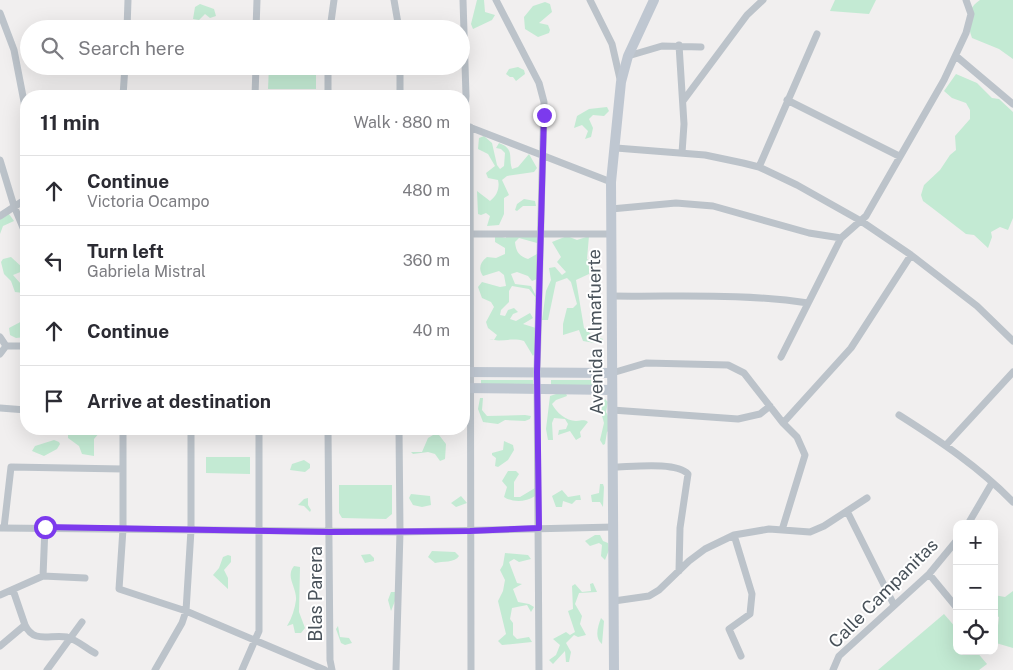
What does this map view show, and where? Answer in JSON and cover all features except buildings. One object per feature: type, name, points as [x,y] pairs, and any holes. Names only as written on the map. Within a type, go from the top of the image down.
[{"type":"street","points":[[127,20],[128,0]]},
{"type":"street","points":[[256,0],[256,20]]},
{"type":"street","points":[[331,20],[334,0]]},
{"type":"street","points":[[394,0],[397,20]]},
{"type":"street","points":[[462,0],[463,20]]},
{"type":"street","points":[[496,0],[543,94],[537,372],[539,670]]},
{"type":"street","name":"Avenida Almafuerte","points":[[590,0],[612,44],[621,82],[616,148],[611,182],[610,234],[614,670]]},
{"type":"street","points":[[621,82],[628,56],[654,0]]},
{"type":"street","points":[[683,101],[747,15],[762,0]]},
{"type":"street","points":[[781,357],[841,238],[862,221],[956,56],[966,33],[971,14],[966,0]]},
{"type":"street","points":[[0,13],[14,50],[22,90]]},
{"type":"street","points":[[759,167],[817,34]]},
{"type":"street","points":[[679,45],[683,101],[682,153]]},
{"type":"street","points":[[628,56],[662,46],[701,47]]},
{"type":"street","points":[[956,56],[1013,104]]},
{"type":"street","points":[[123,90],[124,75]]},
{"type":"street","points":[[256,75],[256,90]]},
{"type":"street","points":[[328,75],[328,90]]},
{"type":"street","points":[[400,75],[400,90]]},
{"type":"street","points":[[465,75],[466,90]]},
{"type":"street","points":[[787,100],[899,156]]},
{"type":"street","points":[[470,127],[611,182]]},
{"type":"street","points":[[616,148],[722,158],[759,167],[797,185],[862,221],[910,255],[977,306],[1013,340]]},
{"type":"street","points":[[0,160],[20,220]]},
{"type":"street","points":[[0,216],[20,202]]},
{"type":"street","points":[[611,208],[676,203],[713,206],[809,233],[841,238]]},
{"type":"street","points":[[470,234],[610,234]]},
{"type":"street","points":[[783,423],[851,348],[910,255]]},
{"type":"street","points":[[612,296],[711,296],[782,299],[808,303]]},
{"type":"street","points":[[0,337],[6,346]]},
{"type":"street","points":[[6,346],[20,346]]},
{"type":"street","points":[[0,354],[6,346]]},
{"type":"street","points":[[470,372],[612,373],[646,363],[728,365],[744,373],[783,423],[797,437],[805,455],[782,530]]},
{"type":"street","points":[[946,445],[1013,372]]},
{"type":"street","points":[[470,389],[612,390]]},
{"type":"street","points":[[612,410],[738,419],[760,414],[770,406]]},
{"type":"street","points":[[0,408],[20,410]]},
{"type":"street","points":[[899,415],[946,445],[1013,502]]},
{"type":"street","points":[[123,435],[123,529],[118,589],[186,611],[256,639],[320,670]]},
{"type":"street","points":[[155,670],[182,623],[186,611],[191,530],[191,435]]},
{"type":"street","points":[[242,670],[259,631],[259,435]]},
{"type":"street","name":"Blas Parera","points":[[328,435],[329,615],[332,670]]},
{"type":"street","points":[[396,670],[400,532],[399,435]]},
{"type":"street","points":[[468,435],[471,670]]},
{"type":"street","points":[[613,467],[652,466],[682,469],[688,474],[680,528],[679,571]]},
{"type":"street","points":[[123,468],[11,467],[2,528],[400,532],[614,527]]},
{"type":"street","points":[[970,520],[992,483]]},
{"type":"street","points":[[614,601],[649,596],[659,590],[705,549],[734,535],[769,529],[810,532],[867,498]]},
{"type":"street","points":[[846,511],[894,604]]},
{"type":"street","points":[[43,576],[45,527]]},
{"type":"street","points":[[734,535],[752,594],[750,614],[729,629],[741,656]]},
{"type":"street","name":"Calle Campanitas","points":[[833,670],[840,656],[894,604],[929,574],[953,545]]},
{"type":"street","points":[[929,574],[953,603]]},
{"type":"street","points":[[0,595],[43,576],[86,578]]},
{"type":"street","points":[[13,590],[24,625],[32,635],[39,638],[70,638],[95,653]]},
{"type":"street","points":[[47,670],[82,622]]},
{"type":"street","points":[[0,646],[24,625]]},
{"type":"green space","points":[[477,0],[484,0],[485,12],[495,15],[492,20],[473,29],[471,24]]},
{"type":"green space","points":[[835,0],[876,0],[869,14],[830,11]]},
{"type":"green space","points":[[980,0],[1013,0],[1013,59],[999,49],[972,38],[968,17],[972,8]]},
{"type":"green space","points":[[545,2],[550,4],[552,12],[539,23],[548,25],[550,30],[549,33],[538,37],[525,29],[524,17],[533,6]]},
{"type":"green space","points":[[200,4],[214,9],[216,16],[210,18],[205,14],[199,20],[193,19],[195,7]]},
{"type":"green space","points":[[518,67],[524,70],[525,74],[516,81],[513,77],[506,74],[509,69]]},
{"type":"green space","points":[[956,74],[977,83],[992,98],[999,99],[1013,112],[1013,218],[1008,230],[1000,227],[991,232],[992,237],[988,248],[974,235],[966,234],[923,201],[921,195],[924,185],[940,170],[950,155],[956,150],[955,136],[970,119],[970,110],[966,103],[952,98],[944,91]]},
{"type":"green space","points":[[269,75],[316,75],[316,89],[268,89]]},
{"type":"green space","points":[[607,107],[609,111],[604,116],[593,115],[589,119],[593,128],[591,137],[585,139],[588,131],[582,125],[574,128],[577,116],[589,109]]},
{"type":"green space","points":[[484,136],[492,143],[497,165],[500,169],[504,166],[505,153],[501,149],[496,148],[499,143],[504,145],[509,151],[512,169],[518,167],[529,154],[537,168],[534,172],[507,176],[502,180],[509,195],[504,198],[504,214],[499,225],[487,226],[490,216],[486,213],[478,214],[477,191],[490,201],[496,194],[499,186],[498,180],[488,178],[486,173],[495,166],[488,154],[478,149],[479,138]]},
{"type":"green space","points":[[524,199],[535,201],[536,206],[523,206],[517,211],[515,210],[517,204]]},
{"type":"green space","points":[[9,214],[14,221],[3,226],[0,234],[0,216]]},
{"type":"green space","points":[[518,231],[540,238],[537,243],[519,238],[515,242],[518,253],[522,256],[528,259],[537,254],[537,279],[532,281],[528,276],[517,272],[511,274],[515,284],[531,286],[536,297],[529,289],[512,286],[509,291],[509,302],[501,310],[500,315],[505,316],[508,310],[514,308],[518,312],[513,314],[510,319],[516,321],[530,313],[533,318],[523,324],[536,328],[536,351],[533,356],[524,341],[494,340],[497,335],[488,328],[486,322],[494,307],[491,302],[482,298],[478,287],[482,282],[500,287],[506,286],[504,275],[499,271],[483,276],[480,266],[487,257],[496,258],[505,254],[505,248],[495,242],[495,235],[506,238],[506,233]]},
{"type":"green space","points":[[567,236],[577,240],[589,236],[587,259],[592,263],[589,268],[589,274],[576,280],[584,328],[592,335],[603,339],[601,344],[583,341],[579,330],[563,335],[563,324],[567,308],[573,308],[577,304],[571,282],[567,278],[556,282],[548,320],[542,320],[546,291],[551,280],[549,268],[555,267],[562,275],[566,272],[557,262],[561,257],[552,242]]},
{"type":"green space","points":[[11,257],[20,265],[20,272],[13,275],[20,283],[20,293],[15,292],[11,281],[4,274],[1,262],[3,259]]},
{"type":"green space","points":[[20,322],[20,338],[10,335],[9,328]]},
{"type":"green space","points":[[481,380],[533,380],[533,386],[481,386]]},
{"type":"green space","points":[[551,380],[603,380],[603,386],[551,386]]},
{"type":"green space","points":[[565,391],[567,396],[556,400],[552,404],[554,407],[562,416],[576,421],[584,420],[588,422],[580,432],[581,437],[576,440],[570,431],[558,435],[559,430],[566,429],[568,424],[565,419],[554,418],[552,423],[553,440],[548,440],[546,429],[550,396]]},
{"type":"green space","points":[[480,398],[483,398],[482,410],[487,416],[525,415],[531,416],[530,419],[525,421],[505,420],[498,424],[483,422],[478,409]]},
{"type":"green space","points":[[604,398],[608,402],[606,412],[614,427],[607,432],[605,444],[603,445],[600,440],[604,423],[601,412]]},
{"type":"green space","points":[[68,435],[97,435],[94,439],[94,456],[82,454],[79,446],[68,438]]},
{"type":"green space","points":[[433,435],[439,435],[446,444],[445,459],[440,461],[435,454],[428,452],[413,454],[411,452],[422,452],[428,438]]},
{"type":"green space","points":[[54,440],[60,444],[57,449],[44,456],[32,451],[35,446]]},
{"type":"green space","points":[[504,441],[513,445],[514,450],[508,460],[498,467],[495,466],[496,458],[492,453],[503,450]]},
{"type":"green space","points":[[206,457],[250,457],[250,474],[206,473]]},
{"type":"green space","points":[[304,460],[310,464],[310,468],[305,472],[290,470],[292,464]]},
{"type":"green space","points":[[508,471],[516,471],[519,474],[514,482],[514,497],[520,497],[535,488],[535,496],[528,500],[520,501],[504,497],[507,487],[502,481]]},
{"type":"green space","points":[[600,484],[603,484],[604,487],[603,507],[600,502],[592,502],[591,495],[599,493]]},
{"type":"green space","points":[[339,485],[392,485],[392,514],[386,519],[342,518],[339,513]]},
{"type":"green space","points":[[562,490],[568,497],[580,495],[581,500],[576,500],[572,504],[563,501],[562,507],[556,507],[552,496]]},
{"type":"green space","points":[[411,494],[430,496],[431,505],[422,507],[413,505],[409,498]]},
{"type":"green space","points":[[461,496],[467,503],[456,507],[451,503]]},
{"type":"green space","points":[[308,498],[310,512],[304,506],[298,505]]},
{"type":"green space","points":[[595,535],[600,535],[603,541],[608,543],[609,550],[605,560],[601,556],[602,545],[599,543],[590,546],[585,541]]},
{"type":"green space","points":[[432,551],[455,552],[459,556],[451,561],[435,563],[428,557]]},
{"type":"green space","points":[[505,553],[528,555],[531,559],[519,562],[514,559],[509,562],[517,583],[522,584],[513,589],[518,602],[534,607],[531,612],[527,605],[512,608],[510,619],[513,623],[513,635],[517,639],[529,637],[532,642],[502,645],[498,641],[506,634],[498,601],[503,591],[505,580],[500,570]]},
{"type":"green space","points":[[370,554],[374,561],[365,563],[361,555]]},
{"type":"green space","points":[[231,556],[231,562],[224,570],[228,578],[228,589],[213,575],[219,568],[223,557]]},
{"type":"green space","points":[[294,566],[300,567],[299,612],[305,628],[301,633],[295,633],[293,624],[287,626],[296,600],[291,578]]},
{"type":"green space","points":[[593,583],[597,592],[579,593],[575,604],[582,616],[580,624],[586,635],[578,637],[574,635],[566,643],[571,652],[569,662],[566,662],[565,651],[553,664],[549,660],[556,655],[560,645],[553,639],[566,632],[570,635],[575,632],[568,611],[573,609],[572,586],[575,584],[582,592],[591,591],[590,584]]},
{"type":"green space","points":[[1013,591],[1013,648],[998,644],[998,596],[1005,597]]},
{"type":"green space","points":[[391,592],[395,592],[395,601],[391,611],[388,600]]},
{"type":"green space","points":[[944,614],[953,624],[953,655],[979,655],[987,664],[979,670],[878,670]]},
{"type":"green space","points":[[601,618],[604,621],[602,644],[597,635]]},
{"type":"green space","points":[[338,626],[340,637],[349,638],[352,643],[345,645],[341,643],[336,629]]},
{"type":"route","points":[[45,527],[330,532],[470,531],[539,528],[537,372],[544,115]]}]
